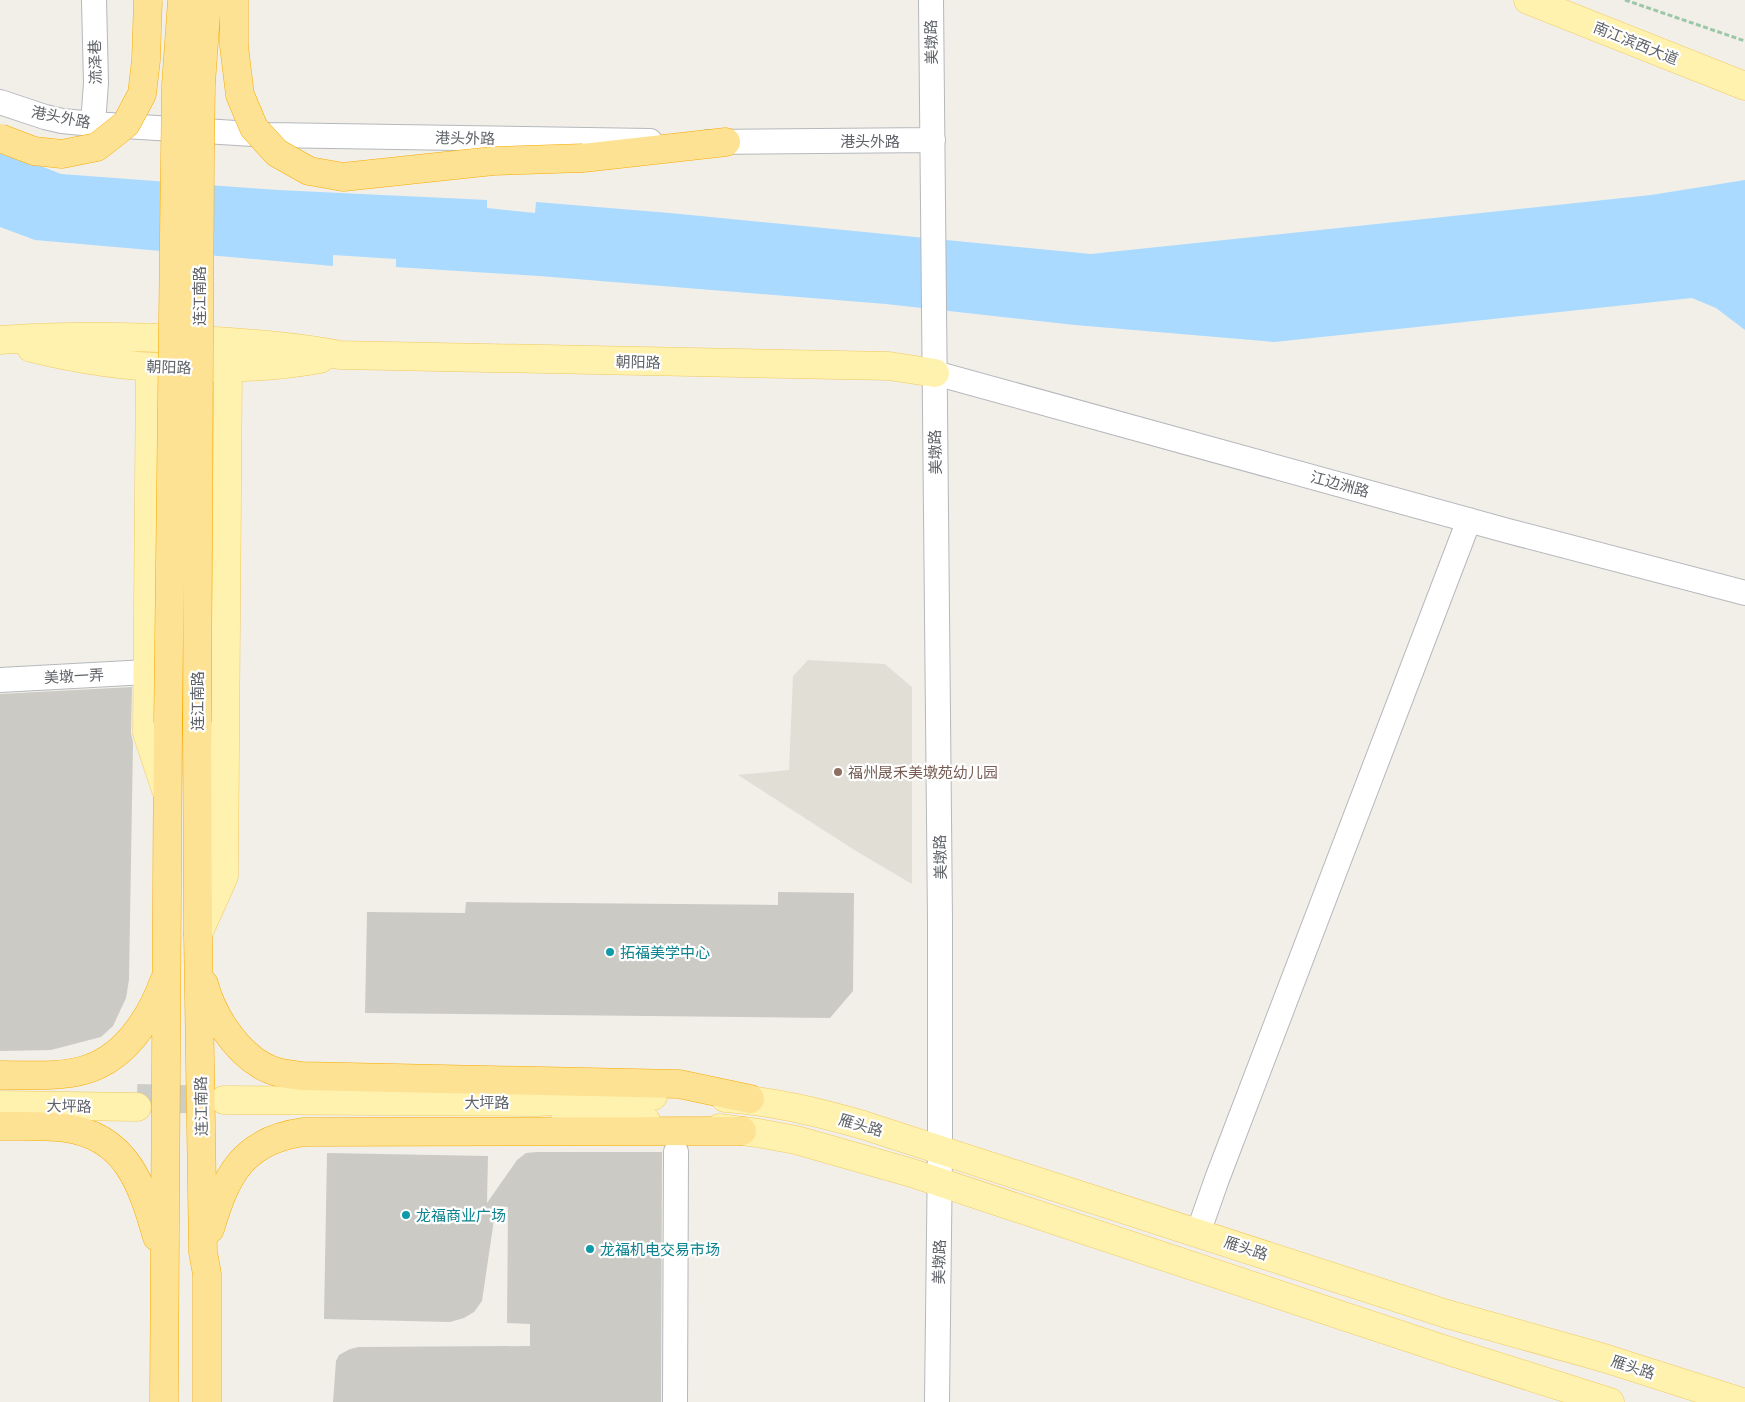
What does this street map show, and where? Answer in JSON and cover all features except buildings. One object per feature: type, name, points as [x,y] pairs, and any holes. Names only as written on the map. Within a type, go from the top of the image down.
[{"type":"highway","points":[[0,138],[34,151],[62,154],[97,147],[126,124],[142,94],[146,60],[148,0]]},
{"type":"highway","name":"连江南路","points":[[164,1402],[168,723],[175,148],[182,0]]},
{"type":"highway","name":"连江南路","points":[[207,0],[201,84],[200,156],[197,722],[198,934],[203,1252],[207,1274],[207,1402]]},
{"type":"highway","points":[[234,0],[234,46],[240,95],[254,128],[276,153],[309,171],[343,177],[493,161],[583,158],[726,142]]},
{"type":"highway","points":[[199,965],[206,992],[223,1026],[244,1052],[261,1065],[280,1074],[679,1084],[750,1099]]},
{"type":"highway","points":[[0,1074],[47,1075],[70,1073],[86,1070],[107,1061],[121,1050],[142,1025],[160,992],[167,970]]},
{"type":"highway","points":[[0,1126],[67,1128],[89,1134],[114,1150],[132,1169],[142,1189],[165,1264]]},
{"type":"highway","points":[[203,1252],[219,1197],[231,1175],[239,1165],[262,1145],[282,1136],[304,1132],[742,1130]]},
{"type":"main road","name":"南江滨西大道","points":[[1528,0],[1745,86]]},
{"type":"main road","name":"南江滨西大道","points":[[1578,0],[1745,66]]},
{"type":"main road","name":"朝阳路","points":[[0,340],[124,336],[280,345],[340,354],[889,366],[935,373]]},
{"type":"main road","name":"朝阳路","points":[[0,340],[93,361],[150,367],[257,368],[285,365],[340,354]]},
{"type":"main road","points":[[150,367],[147,733],[168,794]]},
{"type":"main road","points":[[198,934],[224,876],[228,368]]},
{"type":"main road","points":[[150,430],[153,422],[160,418],[218,418],[224,423],[227,430]]},
{"type":"main road","name":"大坪路","points":[[0,1096],[137,1102],[0,1105]]},
{"type":"main road","name":"大坪路","points":[[742,1130],[537,1111],[224,1104],[537,1102],[628,1096],[750,1099]]},
{"type":"main road","name":"雁头路","points":[[750,1099],[792,1106],[836,1117],[1447,1314],[1604,1358],[1742,1402]]},
{"type":"main road","points":[[742,1130],[814,1144],[940,1182],[1430,1345],[1610,1402]]},
{"type":"street","name":"流泽巷","points":[[93,124],[96,83],[94,0]]},
{"type":"street","name":"美墩路","points":[[931,0],[940,921],[940,1182],[937,1402]]},
{"type":"street","name":"港头外路","points":[[0,102],[62,121],[268,134],[726,142],[933,140]]},
{"type":"street","name":"江边洲路","points":[[935,373],[1469,520],[1745,592]]},
{"type":"street","points":[[1198,1233],[1469,520]]},
{"type":"street","name":"美墩一弄","points":[[0,680],[147,672]]},
{"type":"street","points":[[675,1402],[676,1152]]},
{"type":"path","points":[[1625,0],[1745,41]]},
{"type":"shaded area","name":"福州晟禾美墩苑幼儿园","points":[[808,660],[885,664],[912,687],[912,884],[856,851],[738,775],[789,770],[793,676]]},
{"type":"water","points":[[0,150],[61,174],[278,190],[487,200],[487,208],[535,213],[536,202],[670,213],[1091,254],[1651,195],[1745,180],[1745,330],[1716,308],[1692,298],[1274,342],[1075,325],[886,304],[539,276],[396,267],[396,259],[333,255],[333,266],[35,240],[0,227]]},
{"type":"tunnel","points":[[137,1098],[223,1100]]},
{"type":"place","name":"福州晟禾美墩苑幼儿园","points":[[838,772]]},
{"type":"place","name":"拓福美学中心","points":[[610,952]]},
{"type":"place","name":"龙福商业广场","points":[[406,1215]]},
{"type":"place","name":"龙福机电交易市场","points":[[590,1249]]}]
